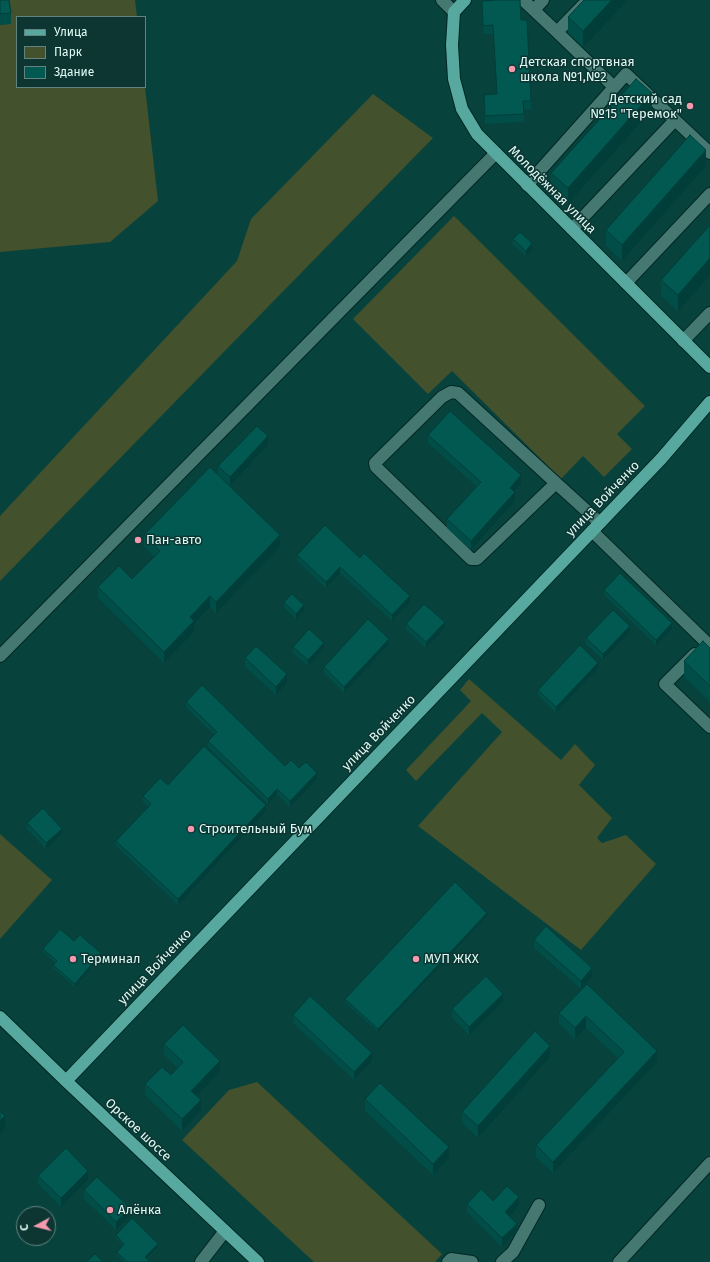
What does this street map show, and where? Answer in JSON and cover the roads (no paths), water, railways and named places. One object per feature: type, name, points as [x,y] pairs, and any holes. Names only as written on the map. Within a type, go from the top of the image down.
[{"type":"main road","points":[[454,12],[465,0]]},
{"type":"main road","name":"Молодёжная улица","points":[[454,12],[452,45],[454,79],[462,109],[477,134],[710,367]]},
{"type":"main road","name":"улица Войченко","points":[[66,1081],[661,459],[710,402]]},
{"type":"main road","name":"Орское шоссе","points":[[0,1017],[258,1262]]},
{"type":"street","points":[[442,0],[454,12]]},
{"type":"street","points":[[523,0],[614,87]]},
{"type":"street","points":[[534,10],[543,0]]},
{"type":"street","points":[[557,32],[588,0]]},
{"type":"street","points":[[527,185],[626,74],[710,153]]},
{"type":"street","points":[[572,229],[675,120]]},
{"type":"street","points":[[0,656],[496,153]]},
{"type":"street","points":[[626,283],[710,194]]},
{"type":"street","points":[[684,341],[710,312]]},
{"type":"street","points":[[556,483],[477,559],[471,559],[376,467],[375,463],[442,397],[451,392],[458,393],[556,483],[708,644],[665,684],[710,728]]},
{"type":"street","points":[[619,1262],[710,1163]]},
{"type":"street","points":[[502,1262],[513,1252],[539,1205]]},
{"type":"street","points":[[201,1262],[225,1231]]},
{"type":"street","points":[[448,1262],[451,1259],[472,1262]]},
{"type":"place","name":"Детская спортвная школа №1,№2","points":[[512,69]]},
{"type":"place","name":"Детский сад №15 \"Теремок\"","points":[[690,106]]},
{"type":"place","name":"Пан-авто","points":[[138,540]]},
{"type":"place","name":"Строительный Бум","points":[[191,829]]},
{"type":"place","name":"Терминал","points":[[73,959]]},
{"type":"place","name":"МУП ЖКХ","points":[[416,959]]},
{"type":"place","name":"Алёнка","points":[[110,1210]]}]
